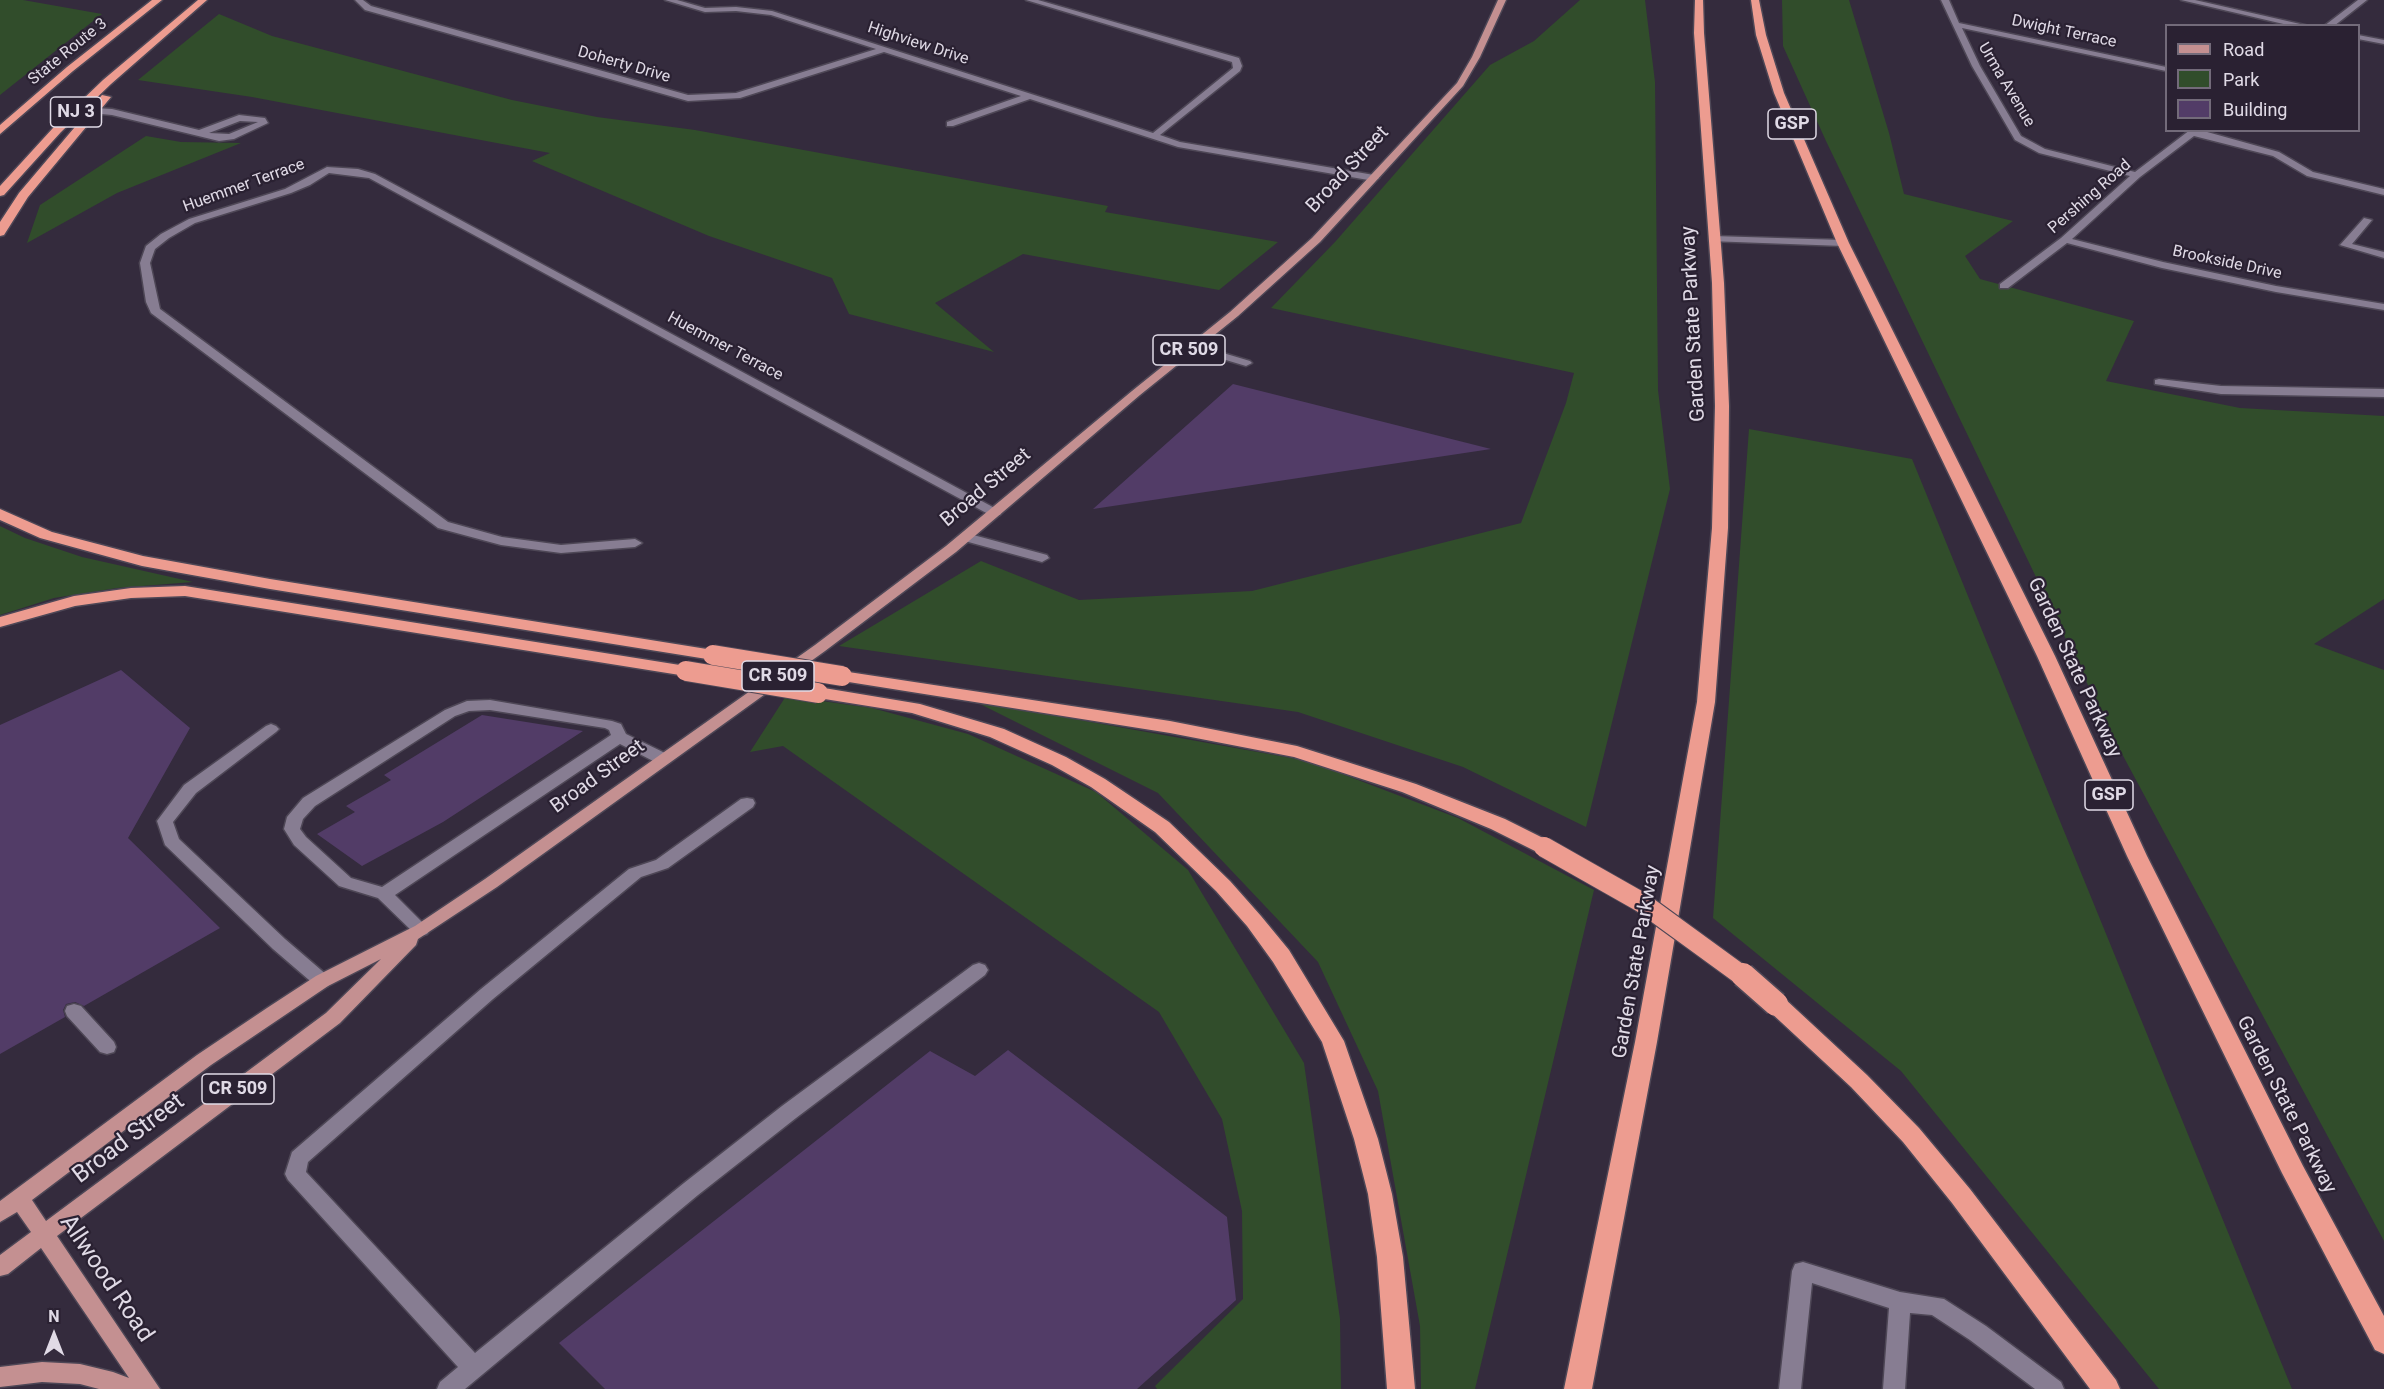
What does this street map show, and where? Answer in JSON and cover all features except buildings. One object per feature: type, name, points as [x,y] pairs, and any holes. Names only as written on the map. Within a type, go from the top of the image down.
[{"type":"highway","name":"State Route 3","points":[[0,131],[70,69],[158,0]]},
{"type":"highway","name":"NJ 3","points":[[0,193],[57,129],[106,82],[203,0]]},
{"type":"highway","name":"Garden State Parkway","points":[[1578,1389],[1646,1042],[1706,702],[1720,528],[1722,406],[1718,283],[1699,33],[1699,0]]},
{"type":"highway","name":"Garden State Parkway","points":[[1755,0],[1761,35],[1779,93],[1843,243],[2046,656],[2137,856],[2294,1173],[2384,1342]]},
{"type":"highway","points":[[0,232],[23,195],[158,37]]},
{"type":"highway","points":[[0,514],[46,535],[142,561],[282,586],[1170,728],[1297,752],[1365,772],[1498,824],[1544,847],[1641,902],[1734,968],[1859,1081],[1911,1135],[1961,1197],[2106,1389]]},
{"type":"highway","points":[[0,622],[74,601],[131,593],[185,591],[914,708],[997,733],[1059,761],[1098,783],[1162,827],[1223,886],[1281,956],[1333,1041],[1366,1139],[1380,1194],[1390,1257],[1401,1389]]},
{"type":"main road","name":"Broad Street","points":[[0,1213],[204,1060],[322,981],[421,930],[491,883],[820,648],[966,537],[1234,314],[1316,240],[1460,84],[1476,57],[1502,0]]},
{"type":"main road","name":"Broad Street","points":[[0,1267],[333,1018],[421,930]]},
{"type":"main road","name":"Allwood Road","points":[[19,1198],[149,1389]]},
{"type":"main road","points":[[0,1377],[42,1372],[80,1374],[112,1382],[128,1389]]},
{"type":"street","name":"Doherty Drive","points":[[359,0],[368,8],[688,98],[737,96],[884,49]]},
{"type":"street","name":"Highview Drive","points":[[669,0],[705,10],[731,9],[772,13],[1153,137],[1195,148],[1374,177]]},
{"type":"street","points":[[731,9],[755,0]]},
{"type":"street","points":[[1030,0],[1236,60],[1237,69],[1153,137]]},
{"type":"street","name":"Urma Avenue","points":[[1945,0],[1955,24],[2018,138],[2042,151],[2137,176]]},
{"type":"street","points":[[2185,0],[2296,24]]},
{"type":"street","points":[[2331,24],[2363,0]]},
{"type":"street","name":"Dwight Terrace","points":[[1955,24],[2165,69]]},
{"type":"street","points":[[2360,37],[2384,42]]},
{"type":"street","points":[[950,124],[1030,96]]},
{"type":"street","points":[[94,111],[112,112],[219,138],[231,137],[264,123],[262,120],[239,118],[201,133]]},
{"type":"street","points":[[2195,132],[2276,154],[2310,174],[2384,192]]},
{"type":"street","name":"Pershing Road","points":[[2004,286],[2065,240],[2137,176],[2195,132]]},
{"type":"street","name":"Huemmer Terrace","points":[[635,543],[561,549],[501,541],[443,525],[155,311],[151,302],[146,263],[150,248],[165,236],[192,221],[307,183],[327,170],[358,172],[372,176],[994,512]]},
{"type":"street","points":[[2367,220],[2345,245],[2384,255]]},
{"type":"street","points":[[1713,239],[1843,243]]},
{"type":"street","name":"Brookside Drive","points":[[2065,240],[2112,253],[2253,284],[2384,307]]},
{"type":"street","points":[[1193,347],[1246,363]]},
{"type":"street","points":[[2159,382],[2221,390],[2384,393]]},
{"type":"street","points":[[966,537],[1042,558]]},
{"type":"street","points":[[421,930],[384,894],[345,882],[300,841],[292,829],[295,816],[309,802],[450,713],[467,706],[490,705],[607,724],[616,727],[619,737],[663,759]]},
{"type":"street","points":[[271,729],[190,789],[165,821],[171,841],[279,944],[322,981]]},
{"type":"street","points":[[384,894],[619,737]]},
{"type":"street","points":[[474,1368],[295,1174],[299,1158],[487,994],[635,873],[662,864],[747,803]]},
{"type":"street","points":[[448,1389],[599,1263],[762,1132],[979,970]]},
{"type":"street","points":[[74,1011],[107,1047]]},
{"type":"street","points":[[1790,1389],[1803,1271],[1900,1302],[1936,1306],[1978,1333],[2053,1389]]},
{"type":"street","points":[[1894,1389],[1900,1302]]},
{"type":"green space","points":[[0,0],[23,0],[102,14],[0,95]]},
{"type":"green space","points":[[1580,0],[1645,0],[1655,82],[1658,390],[1670,489],[1586,827],[1463,767],[1298,712],[839,646],[981,561],[1079,600],[1252,591],[1521,523],[1566,403],[1574,373],[1271,308],[1335,242],[1490,65],[1534,41]]},
{"type":"green space","points":[[1782,0],[1849,0],[1889,133],[1904,194],[2013,221],[1965,256],[1980,279],[2134,321],[2106,381],[2240,408],[2384,416],[2384,599],[2314,644],[2384,670],[2384,1241],[2114,739],[1826,141],[1783,46]]},
{"type":"green space","points":[[219,14],[272,36],[512,100],[597,117],[695,130],[1108,206],[1105,212],[1278,242],[1219,290],[1023,254],[935,303],[994,352],[849,314],[832,278],[709,236],[532,161],[550,153],[252,97],[138,80]]},
{"type":"green space","points":[[146,136],[181,142],[241,143],[117,193],[27,243],[40,205]]},
{"type":"green space","points":[[1749,429],[1912,459],[2292,1389],[2159,1389],[1901,1071],[1713,918]]},
{"type":"green space","points":[[0,526],[25,538],[82,557],[193,582],[117,588],[54,598],[0,615]]},
{"type":"green space","points":[[786,696],[872,708],[968,734],[1096,792],[1188,870],[1304,1063],[1340,1319],[1341,1389],[1157,1389],[1155,1386],[1243,1299],[1242,1211],[1222,1119],[1159,1012],[783,746],[750,752]]},
{"type":"green space","points":[[974,701],[1308,761],[1458,818],[1594,890],[1475,1389],[1421,1389],[1420,1326],[1378,1091],[1318,962],[1158,793]]}]
